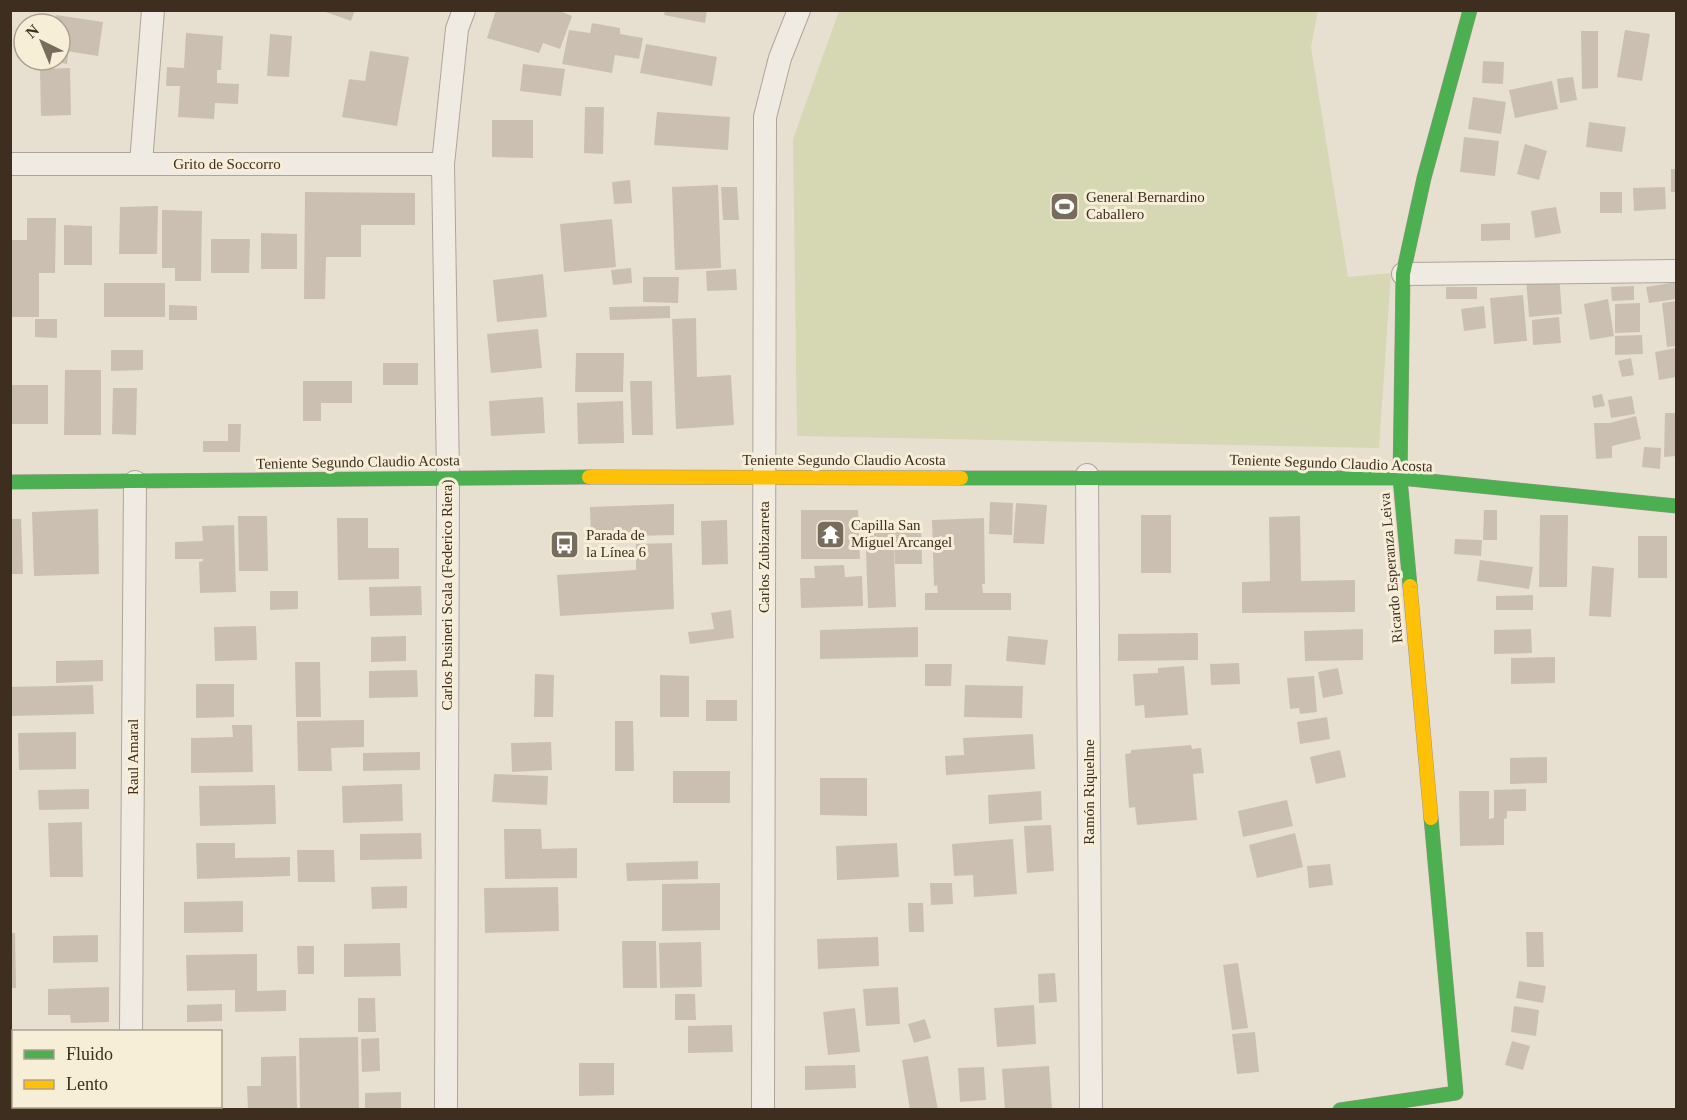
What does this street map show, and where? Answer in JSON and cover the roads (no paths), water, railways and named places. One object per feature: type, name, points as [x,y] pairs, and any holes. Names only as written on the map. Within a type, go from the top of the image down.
[{"type":"street","points":[[141,164],[153,10]]},
{"type":"street","name":"Carlos Pusineri Scala (Federico Riera)","points":[[446,1110],[448,477],[443,164],[457,29],[464,10]]},
{"type":"street","name":"Carlos Zubizarreta","points":[[763,1110],[765,117],[780,58],[799,10]]},
{"type":"street","name":"Ricardo Esperanza Leiva","points":[[1340,1110],[1456,1093],[1400,478],[1403,274],[1424,178],[1470,10]]},
{"type":"street","name":"Grito de Soccorro","points":[[10,164],[443,164]]},
{"type":"street","points":[[1403,274],[1677,271]]},
{"type":"street","name":"Ramón Riquelme","points":[[1087,476],[1091,1110]]},
{"type":"street","name":"Teniente Segundo Claudio Acosta","points":[[10,482],[448,477],[1400,478],[1677,506]]},
{"type":"street","name":"Raul Amaral","points":[[131,1030],[135,482]]},
{"type":"place","name":"General Bernardino Caballero","points":[[1065,206]]},
{"type":"place","name":"Capilla San Miguel Arcangel","points":[[830,534]]},
{"type":"place","name":"Parada de la Línea 6","points":[[565,544]]}]
